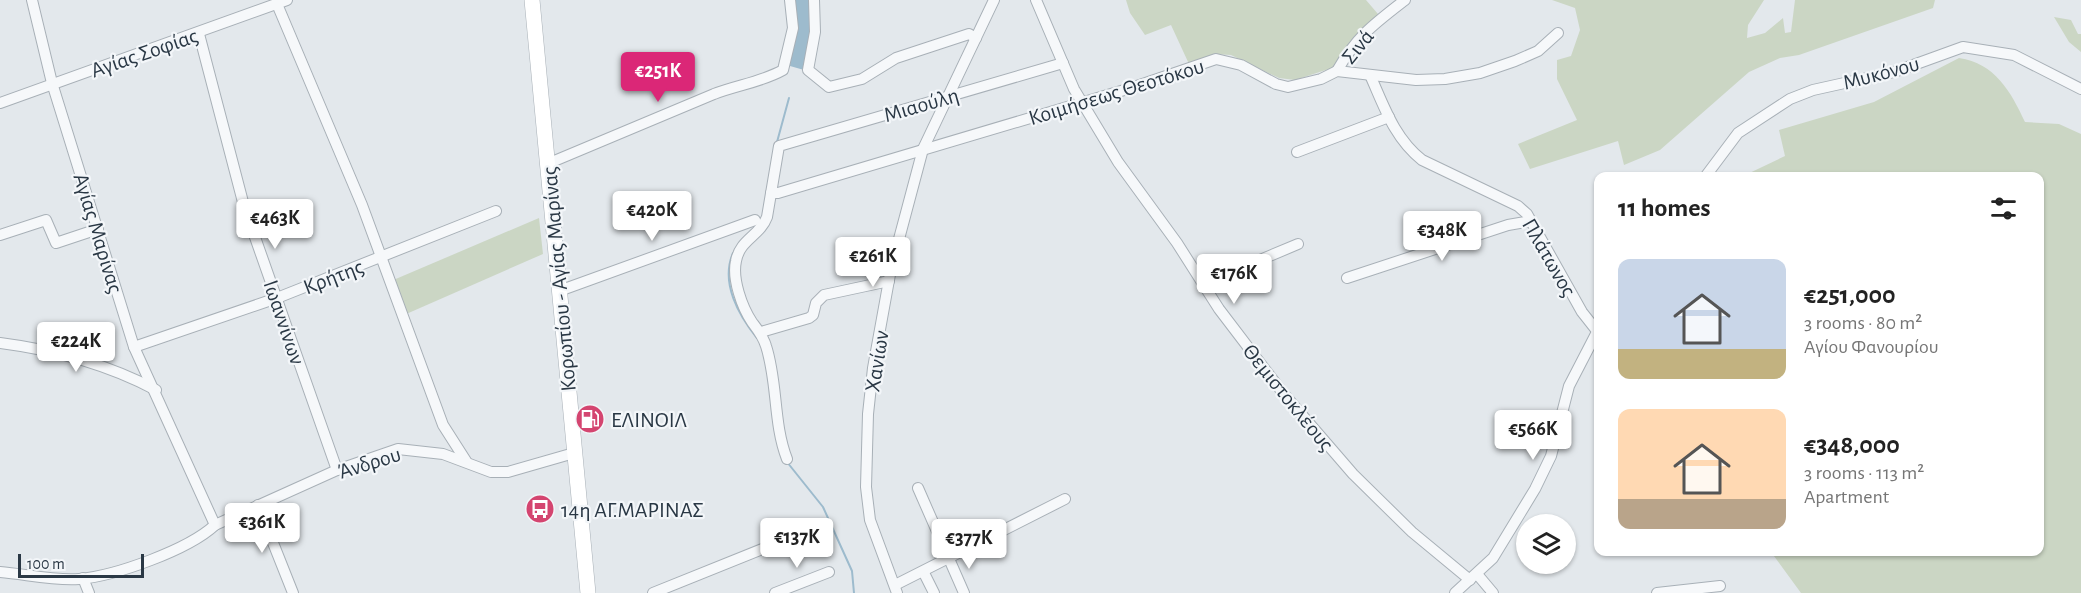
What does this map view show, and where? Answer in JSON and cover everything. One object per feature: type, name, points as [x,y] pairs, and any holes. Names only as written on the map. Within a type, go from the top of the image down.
[{"type":"main road","name":"Κορωπίου - Αγίας Μαρίνας","points":[[532,0],[588,593]]},
{"type":"street","name":"Αγίας Μαρίνας","points":[[32,0],[52,83],[134,346],[156,390],[215,525]]},
{"type":"street","points":[[547,164],[714,94],[741,84],[769,78],[783,70],[793,28],[790,0]]},
{"type":"street","points":[[814,0],[816,21],[808,70],[821,82],[834,87],[862,79],[896,58],[952,38],[969,34],[976,38]]},
{"type":"street","name":"Χανίων","points":[[896,589],[870,520],[866,487],[868,414],[873,368],[889,281],[923,149],[994,0]]},
{"type":"street","name":"Θεμιστοκλέους","points":[[1036,0],[1082,103],[1118,162],[1283,393],[1353,474],[1412,532],[1493,593]]},
{"type":"street","name":"Σινά","points":[[1337,71],[1351,46],[1363,33],[1405,0]]},
{"type":"street","name":"Αγίας Σοφίας","points":[[0,103],[52,83],[199,34],[282,2]]},
{"type":"street","points":[[282,2],[382,258],[443,425],[466,461]]},
{"type":"street","name":"Κοιμήσεως Θεοτόκου","points":[[771,193],[778,194],[1082,103],[1216,59],[1241,65],[1276,84],[1288,87],[1321,79],[1337,71],[1416,80],[1444,79],[1480,73],[1538,51],[1558,33]]},
{"type":"street","name":"Ιωαννίνων","points":[[199,34],[231,167],[337,470]]},
{"type":"street","name":"Μυκόνου","points":[[1709,172],[1738,133],[1790,99],[1813,90],[1894,72],[1964,48],[2014,55],[2081,89]]},
{"type":"street","name":"Μιαούλη","points":[[771,193],[779,146],[1063,63]]},
{"type":"street","name":"Πλάτωνος","points":[[1370,75],[1401,141],[1422,160],[1518,206],[1531,221],[1582,312],[1594,326]]},
{"type":"street","points":[[1297,152],[1389,117]]},
{"type":"street","points":[[771,193],[764,224],[744,241],[735,262],[739,291],[751,321],[761,332],[767,346],[775,387],[777,424],[788,459]]},
{"type":"street","points":[[1508,225],[1518,215],[1518,206]]},
{"type":"street","name":"Κρήτης","points":[[134,346],[277,298],[496,211]]},
{"type":"street","points":[[0,235],[46,220],[56,243],[98,229]]},
{"type":"street","points":[[559,291],[755,220]]},
{"type":"street","points":[[1347,278],[1508,225],[1531,221]]},
{"type":"street","points":[[1203,284],[1298,244]]},
{"type":"street","points":[[761,332],[809,318],[813,315],[816,303],[824,295],[889,281]]},
{"type":"street","points":[[1455,593],[1474,577],[1512,531],[1543,473],[1560,425],[1569,386],[1594,338]]},
{"type":"street","points":[[0,343],[95,363],[121,372],[156,390]]},
{"type":"street","name":"Άνδρου","points":[[0,572],[84,579],[171,552],[202,537],[215,525],[258,505],[337,470],[398,449],[436,453],[466,461],[491,472],[508,472],[574,453]]},
{"type":"street","points":[[918,488],[964,593]]},
{"type":"street","points":[[896,589],[1065,499]]},
{"type":"street","points":[[258,505],[292,593]]},
{"type":"street","points":[[653,593],[797,535]]},
{"type":"street","points":[[775,593],[830,572]]},
{"type":"street","points":[[924,573],[934,593]]},
{"type":"street","points":[[84,579],[89,593]]},
{"type":"street","points":[[1657,593],[1720,586]]},
{"type":"green space","points":[[1126,0],[1366,0],[1378,14],[1345,49],[1335,67],[1295,80],[1279,78],[1231,55],[1214,54],[1189,64],[1171,25],[1145,35],[1130,13]]},
{"type":"green space","points":[[1552,0],[1764,0],[1748,25],[1747,38],[1765,33],[1783,18],[1785,33],[1791,32],[1795,0],[1935,0],[1933,8],[1799,55],[1780,58],[1749,72],[1660,150],[1624,165],[1618,141],[1530,169],[1518,144],[1577,120],[1557,79],[1557,60],[1571,56],[1580,30],[1575,8]]},
{"type":"green space","points":[[2054,17],[2071,20],[2078,34],[2081,34],[2081,52],[2069,42]]},
{"type":"green space","points":[[1959,58],[1983,66],[1992,73],[2014,100],[2025,122],[2059,124],[2081,134],[2081,593],[1801,593],[1774,556],[2044,556],[2044,172],[1751,172],[1785,156],[1779,130],[1874,102]]},
{"type":"green space","points":[[539,218],[543,254],[404,315],[391,281]]},
{"type":"water","points":[[792,0],[810,0],[814,16],[804,70],[790,66]]},
{"type":"waterway","points":[[777,142],[789,98]]},
{"type":"waterway","points":[[733,253],[729,276],[733,298],[744,320],[757,338]]},
{"type":"waterway","points":[[787,462],[823,507],[852,571],[854,593]]},
{"type":"place","name":"ΕΛΙΝΟΙΛ","points":[[590,419]]},
{"type":"place","name":"14η ΑΓ.ΜΑΡΙΝΑΣ","points":[[540,509]]}]
